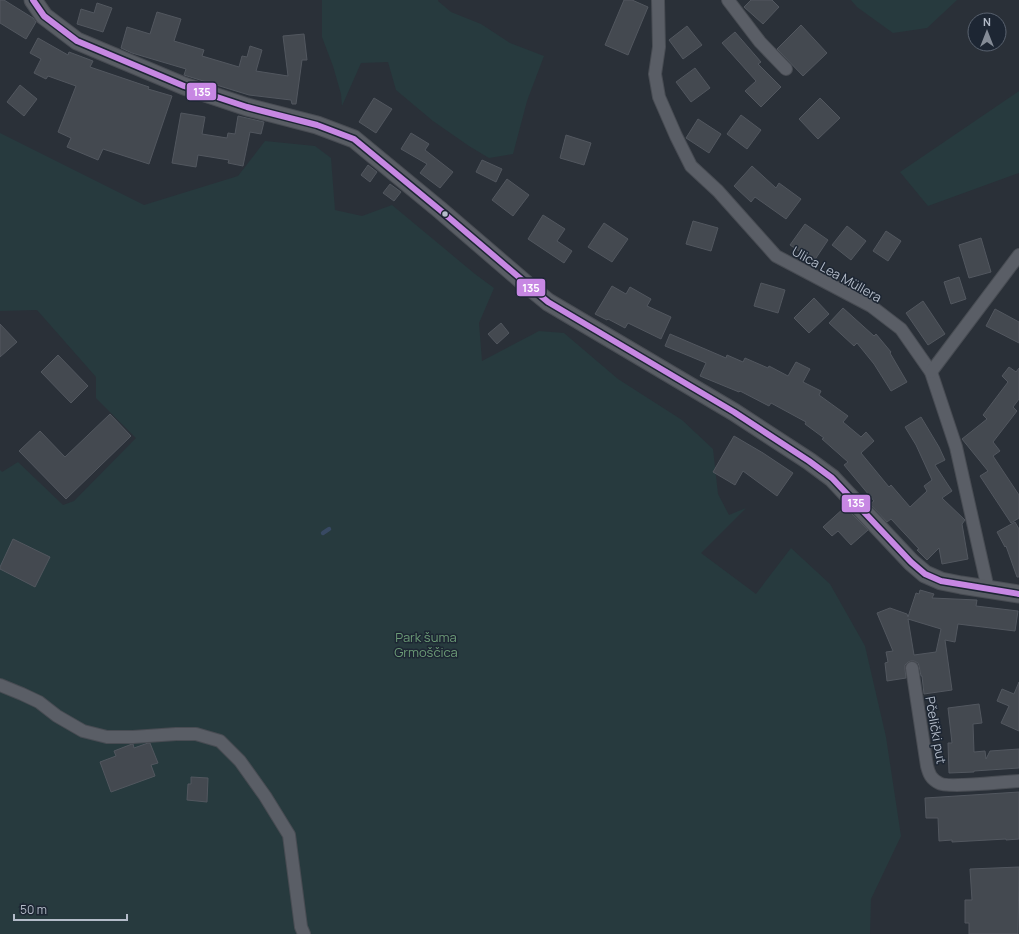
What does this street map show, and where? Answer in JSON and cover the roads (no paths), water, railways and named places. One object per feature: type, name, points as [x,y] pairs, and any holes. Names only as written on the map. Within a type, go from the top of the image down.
[{"type":"street","points":[[33,0],[44,16],[77,41],[184,86],[247,107],[317,125],[354,139],[548,302],[734,412],[809,461],[832,478],[911,562],[925,574],[941,581],[1019,594]]},
{"type":"street","name":"Ulica Lea Müllera","points":[[658,0],[659,47],[655,74],[659,97],[691,166],[718,191],[776,256],[871,306],[901,330],[931,372],[956,447],[988,589]]},
{"type":"street","points":[[728,0],[760,42],[786,69]]},
{"type":"street","points":[[931,372],[1019,255]]},
{"type":"street","name":"Pčelički put","points":[[912,668],[927,766],[931,777],[940,784],[959,785],[1019,781]]},
{"type":"street","points":[[0,685],[39,702],[57,716],[83,731],[107,737],[196,734],[220,741],[240,761],[265,796],[288,835],[301,927],[304,934]]},
{"type":"waterway","points":[[323,533],[329,529]]},
{"type":"park label","name":"Park šuma Grmoščica","points":[[426,644]]}]
